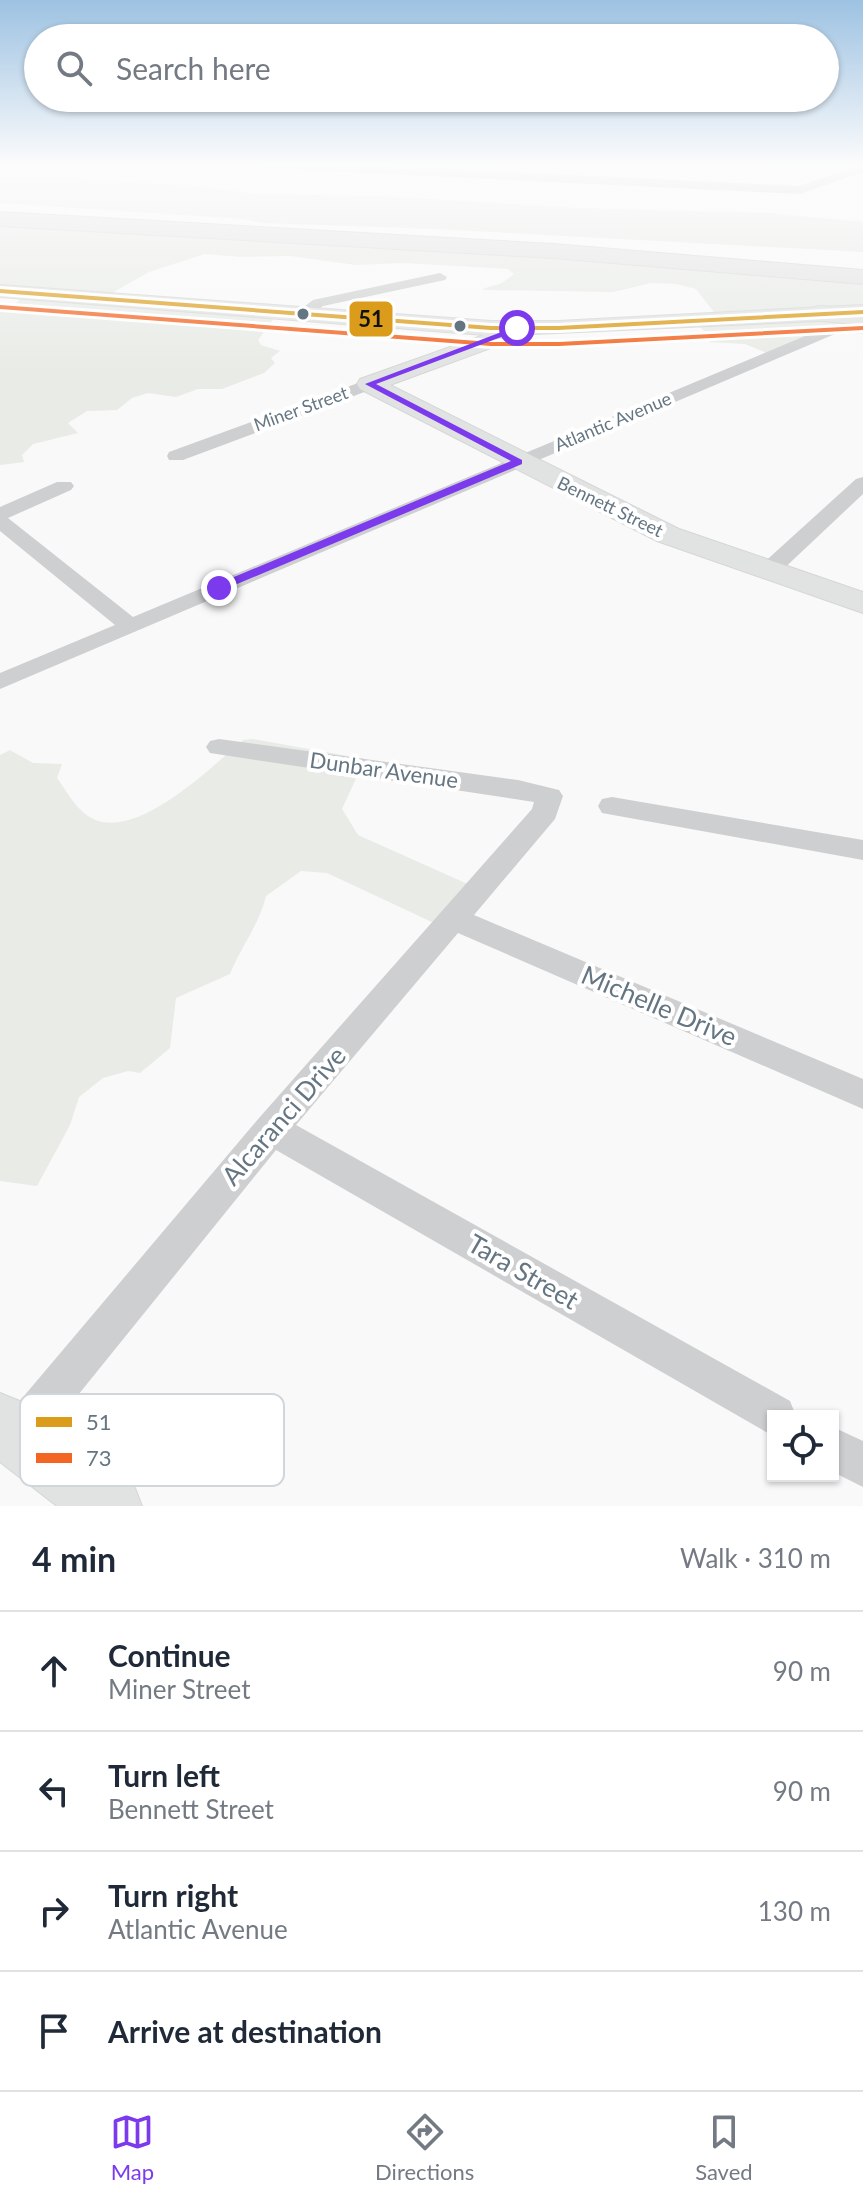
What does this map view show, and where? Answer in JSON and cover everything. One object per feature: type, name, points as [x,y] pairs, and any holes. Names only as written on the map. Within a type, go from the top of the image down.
[{"type":"highway","points":[[259,234],[610,255],[863,277]]},
{"type":"highway","points":[[386,234],[573,245],[863,269]]},
{"type":"highway","points":[[540,234],[774,247]]},
{"type":"highway","points":[[825,323],[863,314]]},
{"type":"main road","points":[[0,291],[300,316],[517,328],[825,323]]},
{"type":"main road","name":"Miner Street","points":[[369,384],[517,328]]},
{"type":"main road","name":"Bennett Street","points":[[369,384],[518,462],[668,535],[863,603]]},
{"type":"main road","points":[[83,1486],[110,1506]]},
{"type":"street","points":[[300,316],[318,303],[440,277]]},
{"type":"street","name":"Atlantic Avenue","points":[[0,682],[518,462],[825,323]]},
{"type":"street","name":"Miner Street","points":[[176,456],[369,384]]},
{"type":"street","points":[[768,571],[863,483]]},
{"type":"street","points":[[0,514],[64,486]]},
{"type":"street","points":[[0,521],[130,626]]},
{"type":"street","name":"Dunbar Avenue","points":[[219,747],[549,796]]},
{"type":"street","name":"Alcaranci Drive","points":[[40,1394],[455,919],[545,812],[549,796]]},
{"type":"street","points":[[612,806],[863,850]]},
{"type":"street","name":"Michelle Drive","points":[[455,919],[863,1094]]},
{"type":"street","name":"Tara Street","points":[[271,1129],[767,1411]]},
{"type":"street","points":[[839,1451],[863,1465]]},
{"type":"shaded area","points":[[0,234],[184,234],[652,263],[857,283],[863,286],[863,334],[842,331],[774,356],[745,344],[710,342],[697,323],[720,320],[696,289],[676,284],[651,283],[613,292],[484,290],[514,274],[508,269],[404,263],[356,265],[290,256],[205,254],[149,272],[103,298],[277,314],[258,340],[261,345],[280,351],[271,358],[275,363],[264,373],[222,389],[198,389],[176,397],[148,393],[132,398],[117,410],[87,411],[68,423],[78,433],[33,444],[22,455],[24,462],[0,465],[0,312],[13,306],[25,294],[0,291]]},
{"type":"shaded area","points":[[532,234],[863,234],[863,252]]},
{"type":"shaded area","points":[[243,740],[365,759],[342,809],[358,835],[481,890],[449,930],[327,873],[301,871],[266,896],[259,917],[230,974],[176,998],[170,1048],[140,1073],[128,1071],[103,1078],[79,1097],[70,1125],[37,1186],[0,1181],[0,755],[10,750],[33,763],[62,764],[57,778],[84,813],[102,822],[123,821],[145,814],[168,801]]},
{"type":"transit line","name":"51","points":[[0,291],[491,328],[558,328],[863,312]]},
{"type":"transit line","name":"73","points":[[0,307],[491,344],[559,344],[863,328]]},
{"type":"route","points":[[219,588],[518,462],[369,384],[498,338],[517,328]]}]
